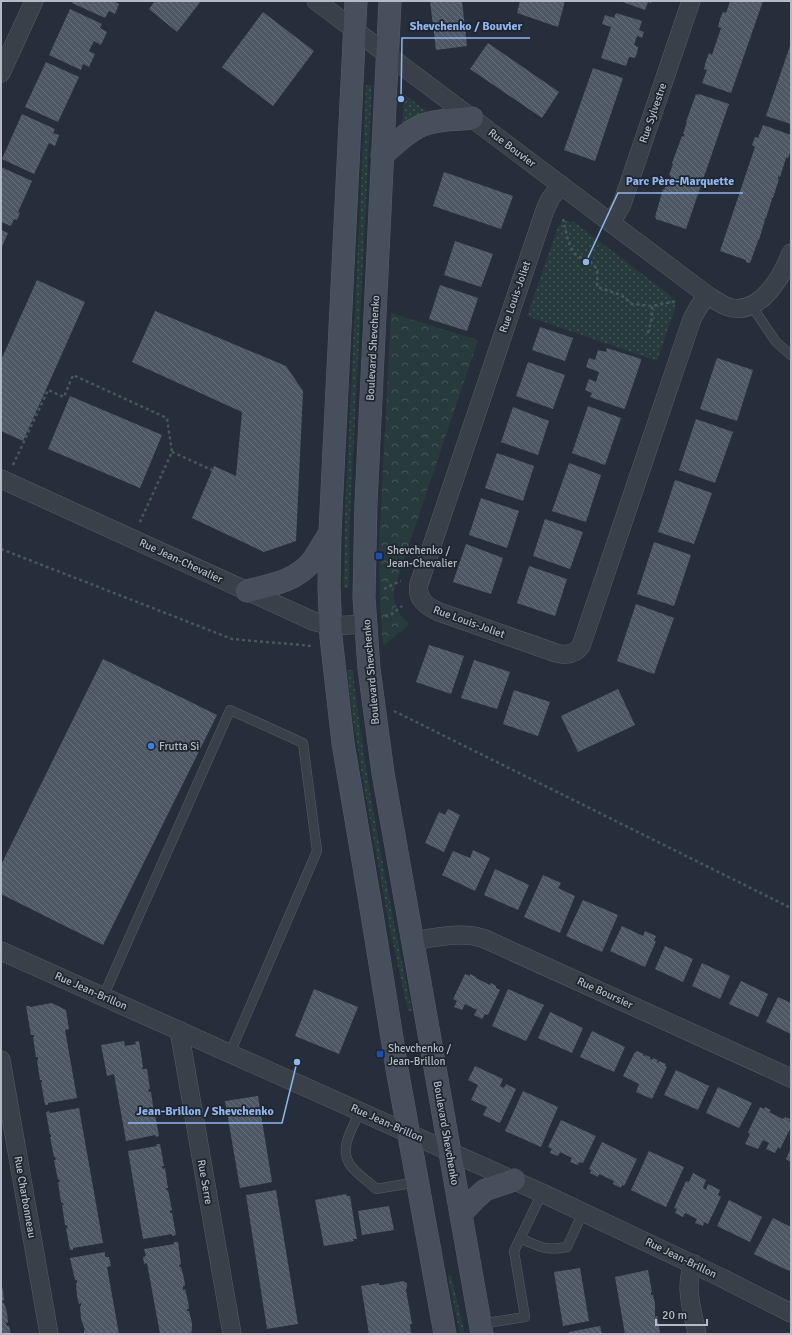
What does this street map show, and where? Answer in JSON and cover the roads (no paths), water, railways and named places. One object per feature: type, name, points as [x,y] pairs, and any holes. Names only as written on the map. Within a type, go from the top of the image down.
[{"type":"street","points":[[1,74],[34,1]]},
{"type":"street","name":"Rue Bouvier","points":[[316,1],[707,295],[725,306],[732,308],[751,305]]},
{"type":"street","points":[[356,1],[330,532],[329,586],[331,626],[343,743],[397,1069],[419,1182],[445,1334]]},
{"type":"street","name":"Boulevard Shevchenko","points":[[390,1],[364,562],[368,669],[378,747],[481,1329]]},
{"type":"street","name":"Rue Sylvestre","points":[[611,223],[622,204],[690,1]]},
{"type":"street","points":[[382,155],[411,131],[423,125],[472,118]]},
{"type":"street","name":"Rue Louis-Joliet","points":[[561,185],[550,199],[545,210],[418,584],[419,594],[427,606],[439,612],[556,653],[565,655],[570,654],[579,648],[692,319],[707,295]]},
{"type":"street","points":[[751,305],[771,290],[782,274],[791,253]]},
{"type":"street","name":"Rue Jean-Chevalier","points":[[6,473],[247,591],[313,621],[331,626],[366,624]]},
{"type":"street","points":[[247,591],[284,581],[299,573],[314,559],[330,532]]},
{"type":"street","name":"Rue Boursier","points":[[413,941],[463,935],[477,936],[486,939],[791,1078]]},
{"type":"street","name":"Rue Jean-Brillon","points":[[1,951],[514,1180],[694,1264],[791,1313]]},
{"type":"street","name":"Rue Serre","points":[[179,1030],[232,1334]]},
{"type":"street","name":"Rue Charbonneau","points":[[1,1060],[49,1334]]},
{"type":"street","points":[[461,1214],[485,1190],[514,1180]]},
{"type":"street","points":[[694,1264],[691,1270],[689,1284],[697,1334]]},
{"type":"lane","points":[[751,305],[776,342],[791,355]]},
{"type":"lane","points":[[103,997],[230,710],[302,743],[317,851],[230,1053]]},
{"type":"lane","points":[[360,1111],[345,1147],[346,1158],[350,1165],[376,1189],[419,1182]]},
{"type":"lane","points":[[481,1329],[525,1317],[514,1250],[542,1193]]},
{"type":"lane","points":[[520,1238],[541,1248],[553,1249],[566,1247],[583,1212]]},
{"type":"place","name":"Shevchenko / Bouvier","points":[[401,99]]},
{"type":"place","name":"Parc Père-Marquette","points":[[586,262]]},
{"type":"place","name":"Shevchenko / Jean-Chevalier","points":[[379,556]]},
{"type":"place","name":"Frutta Si","points":[[151,746]]},
{"type":"place","name":"Shevchenko / Jean-Brillon","points":[[380,1054]]},
{"type":"place","name":"Jean-Brillon / Shevchenko","points":[[297,1062]]}]
